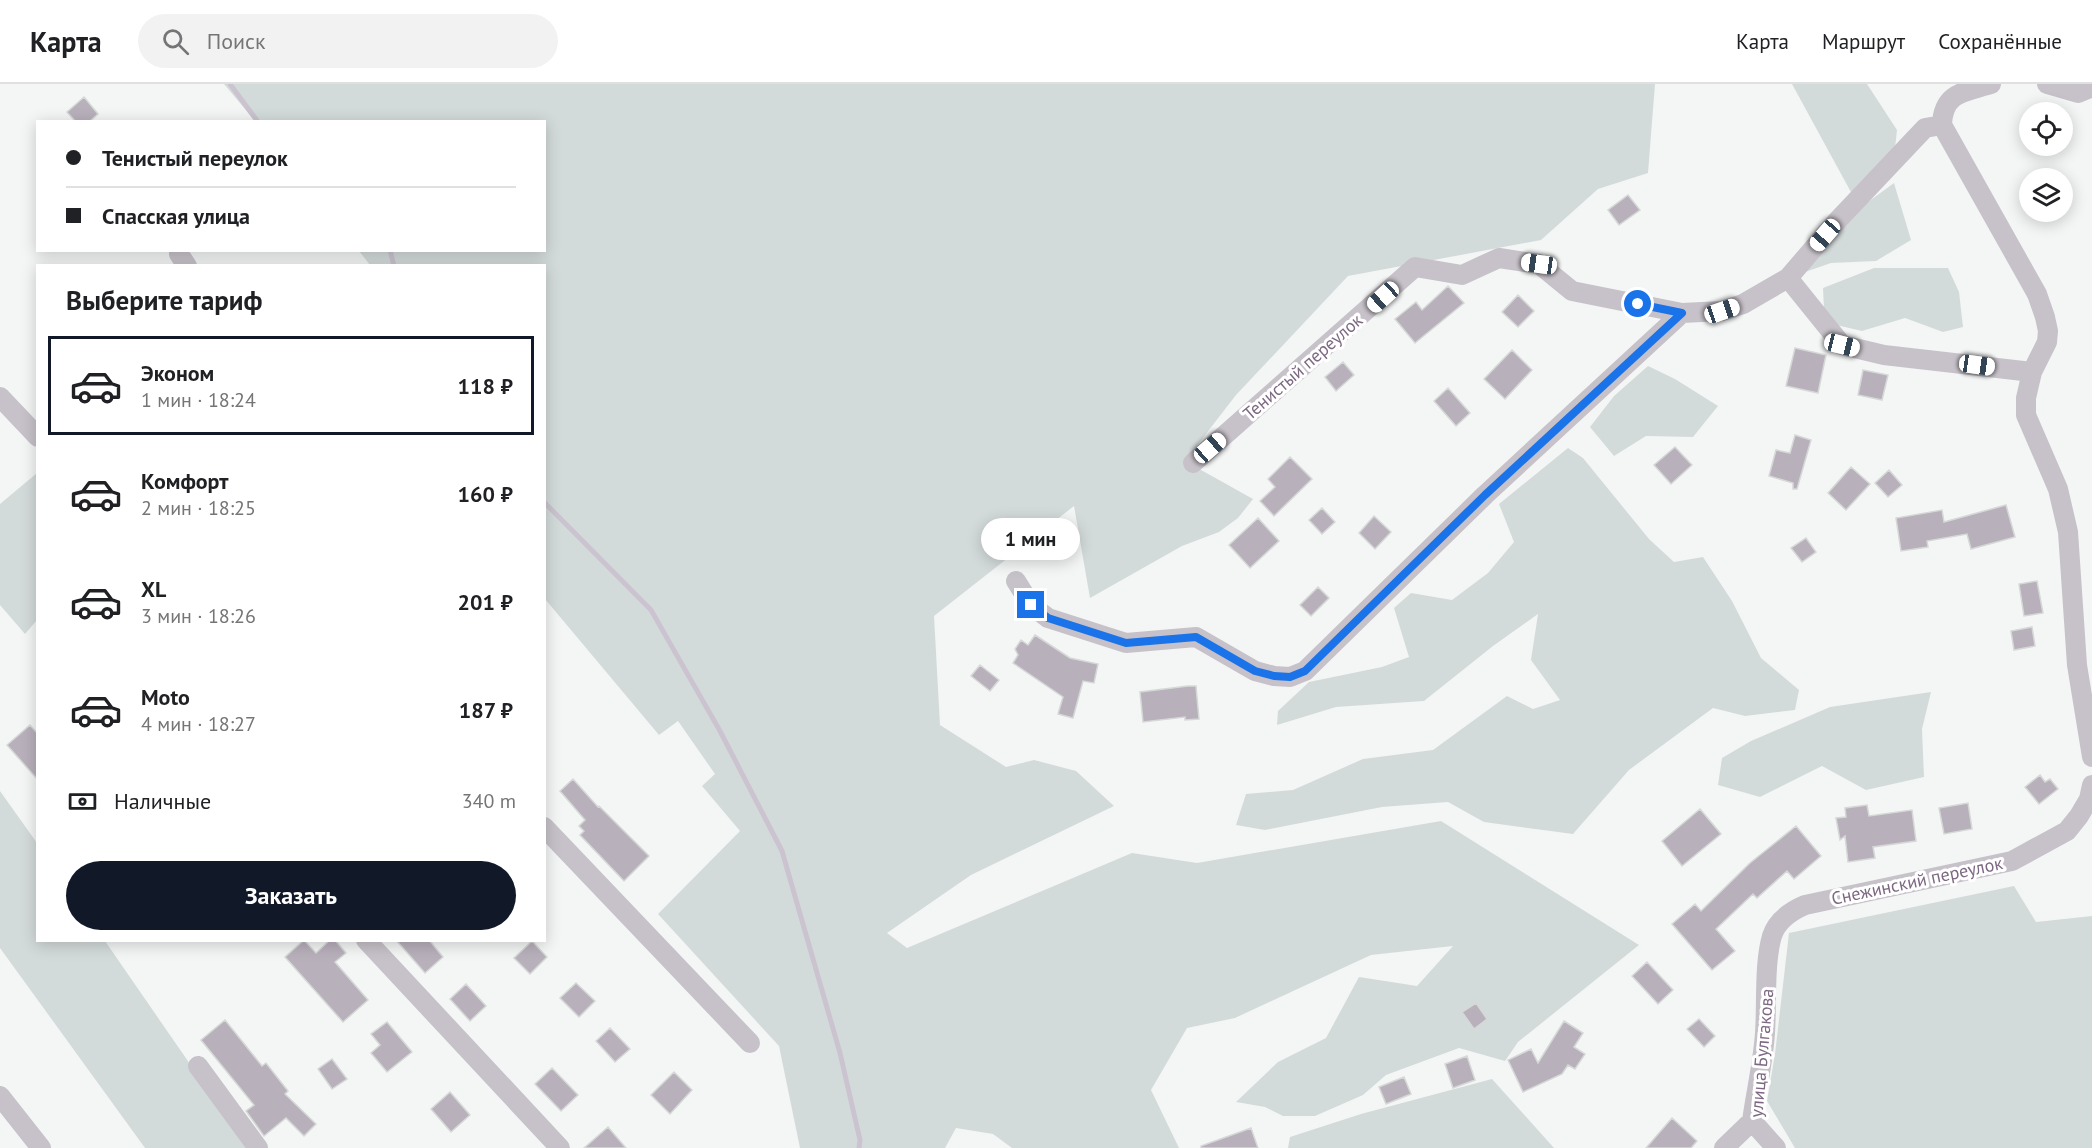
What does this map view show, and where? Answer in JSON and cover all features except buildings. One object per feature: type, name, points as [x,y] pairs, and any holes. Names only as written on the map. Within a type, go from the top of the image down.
[{"type":"street","points":[[1991,84],[1954,95],[1945,108],[1942,125],[2037,294],[2046,317],[2047,342],[2032,372],[2026,398],[2026,415],[2058,489],[2068,532],[2077,665],[2092,757]]},
{"type":"street","points":[[2047,84],[2078,93],[2092,87]]},
{"type":"street","points":[[1016,581],[1031,605],[1048,618],[1126,643],[1196,637],[1255,671],[1274,676],[1298,675],[1305,671],[1485,495],[1682,313],[1722,311],[1743,304],[1788,278],[1837,221],[1925,128],[1942,125]]},
{"type":"street","name":"Тенистый переулок","points":[[1193,463],[1415,267],[1462,275],[1499,258],[1539,264],[1572,291],[1682,313]]},
{"type":"street","points":[[1788,278],[1842,345],[1884,356],[2032,372]]},
{"type":"street","points":[[0,397],[36,435]]},
{"type":"street","name":"Снежинский переулок","points":[[1769,951],[1773,934],[1781,920],[1791,910],[1805,904],[2012,861],[2067,831],[2089,799],[2092,785]]},
{"type":"street","points":[[546,829],[750,1043]]},
{"type":"street","points":[[368,942],[560,1148]]},
{"type":"street","name":"улица Булгакова","points":[[1769,951],[1764,1036],[1752,1121],[1776,1148]]},
{"type":"street","points":[[198,1066],[258,1148]]},
{"type":"street","points":[[0,1096],[40,1148]]},
{"type":"street","points":[[1724,1148],[1752,1121]]},
{"type":"shaded area","points":[[224,84],[1655,84],[1648,173],[1598,189],[1541,240],[1348,276],[1236,395],[1185,461],[1253,499],[1238,518],[1219,532],[1182,546],[1090,598],[1074,506],[934,616],[940,725],[1006,767],[1034,760],[1076,771],[1114,806],[971,875],[887,933],[907,948],[1132,853],[1197,863],[1441,821],[1639,945],[1518,1042],[1505,1061],[1459,1048],[1386,1075],[1363,1095],[1315,1116],[1283,1116],[1265,1107],[1236,1102],[1278,1062],[1326,1038],[1359,977],[1417,986],[1453,946],[1371,955],[1235,1018],[1187,1028],[1151,1090],[1179,1148],[1012,1148],[993,1134],[956,1128],[945,1148],[800,1148],[779,1046],[658,914],[740,831],[702,786],[715,774],[678,721],[659,735],[546,600],[546,264],[369,264],[360,252],[546,252],[546,120],[254,120]]},
{"type":"shaded area","points":[[1792,84],[1867,84],[1897,130],[1895,148],[1852,194]]},
{"type":"shaded area","points":[[1894,183],[1911,240],[1876,261],[1831,263],[1805,272],[1857,210]]},
{"type":"shaded area","points":[[1874,268],[1948,268],[1959,292],[1963,327],[1943,332],[1905,318],[1862,331],[1832,324],[1824,309],[1823,288]]},
{"type":"shaded area","points":[[1648,366],[1675,379],[1718,406],[1693,437],[1646,436],[1614,456],[1590,427],[1614,396]]},
{"type":"shaded area","points":[[1568,448],[1583,458],[1649,539],[1674,562],[1703,557],[1732,601],[1761,658],[1799,690],[1795,710],[1745,716],[1713,708],[1629,770],[1573,834],[1484,822],[1448,802],[1382,807],[1265,830],[1236,825],[1246,794],[1293,790],[1363,759],[1433,750],[1507,696],[1533,709],[1560,700],[1531,660],[1538,614],[1493,646],[1424,701],[1336,707],[1277,725],[1278,711],[1309,682],[1382,667],[1409,657],[1394,608],[1411,593],[1452,600],[1488,573],[1514,542],[1499,504]]},
{"type":"shaded area","points":[[36,474],[36,621],[25,634],[0,605],[0,504]]},
{"type":"shaded area","points":[[1931,692],[1922,729],[1924,777],[1866,790],[1822,766],[1760,797],[1718,785],[1722,758],[1751,741],[1830,707]]},
{"type":"shaded area","points":[[0,791],[36,842],[36,942],[106,942],[248,1148],[145,1148],[0,948]]},
{"type":"shaded area","points":[[2014,886],[2036,922],[2092,916],[2092,1148],[1795,1148],[1767,1101],[1775,1054],[1789,933]]},
{"type":"shaded area","points":[[1492,1079],[1554,1148],[1288,1148],[1290,1137],[1361,1114]]},
{"type":"waterway","points":[[230,84],[257,120]]},
{"type":"waterway","points":[[390,252],[394,264]]},
{"type":"waterway","points":[[546,504],[651,610],[720,731],[782,851],[840,1053],[860,1140],[859,1148]]},
{"type":"route","points":[[1031,605],[1048,618],[1126,643],[1196,637],[1255,671],[1274,676],[1298,675],[1305,671],[1485,495],[1682,313],[1638,304]]}]
